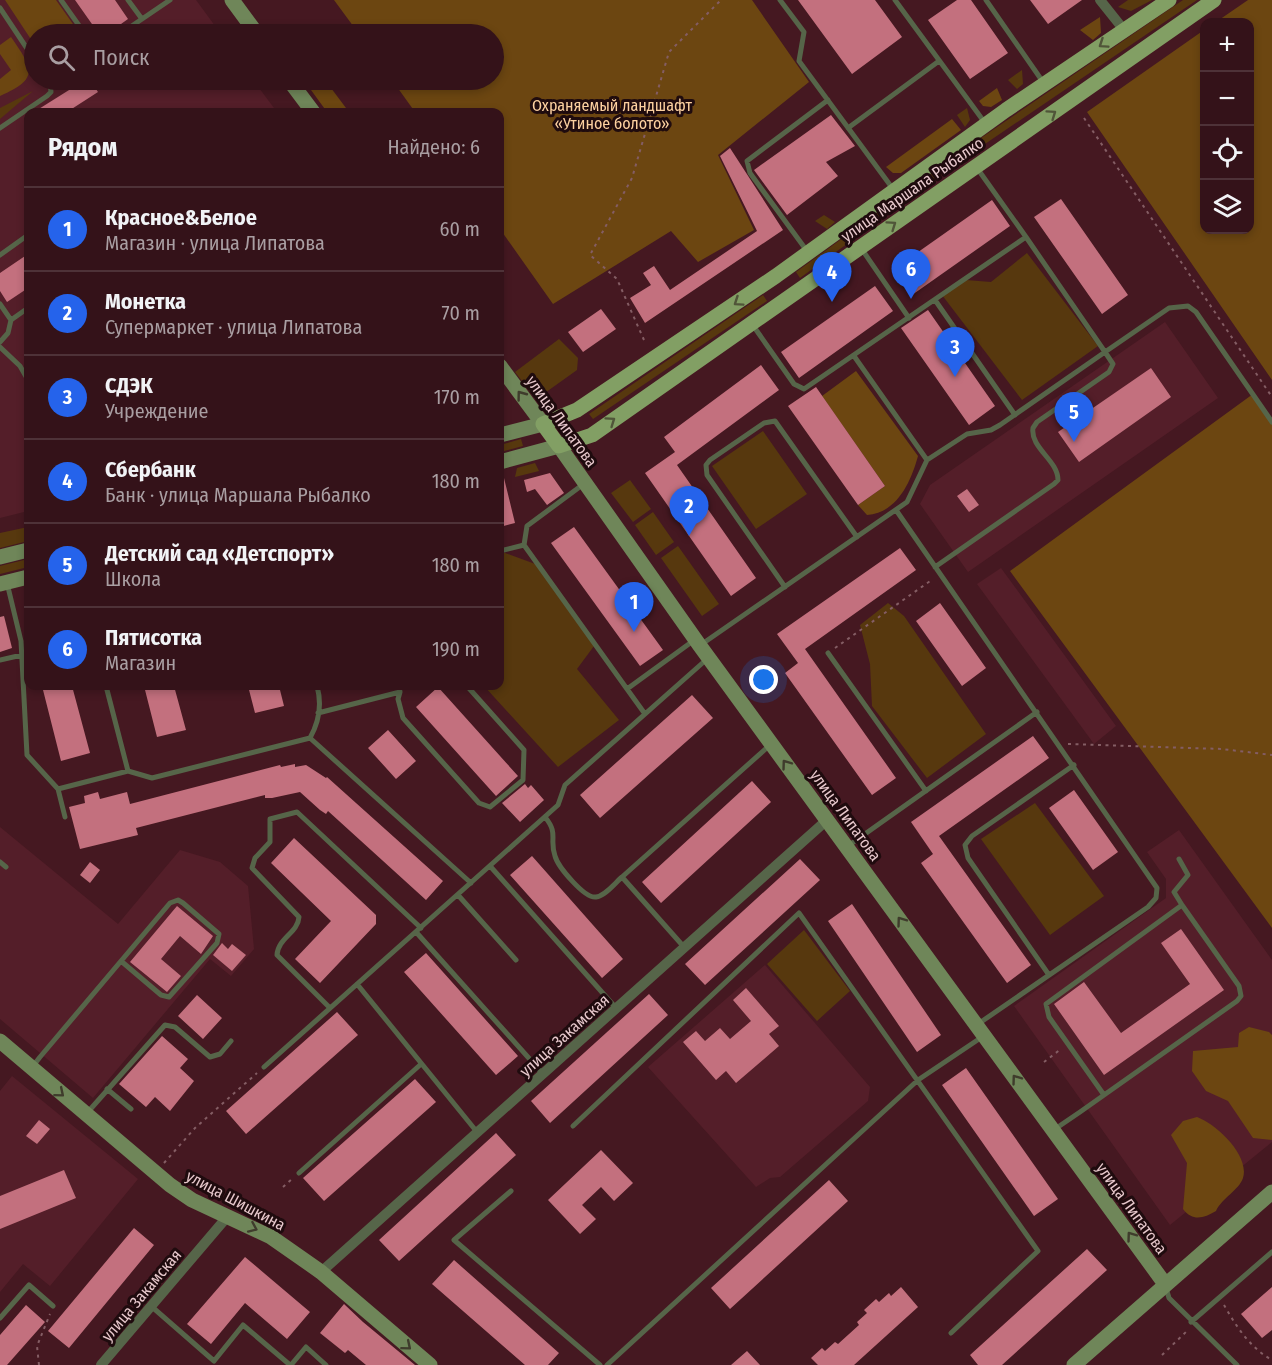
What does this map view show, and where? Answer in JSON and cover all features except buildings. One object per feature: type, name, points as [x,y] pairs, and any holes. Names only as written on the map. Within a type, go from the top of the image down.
[{"type":"main road","name":"улица Маршала Рыбалко","points":[[543,424],[577,410],[776,276],[986,124],[1169,0]]},
{"type":"main road","name":"улица Маршала Рыбалко","points":[[559,446],[592,435],[1214,0]]},
{"type":"main road","points":[[776,276],[770,282],[770,293],[781,297],[792,294]]},
{"type":"main road","name":"улица Липатова","points":[[543,424],[559,446]]},
{"type":"street","points":[[232,0],[249,24]]},
{"type":"street","points":[[1100,0],[1124,30]]},
{"type":"street","points":[[296,90],[310,108]]},
{"type":"street","name":"улица Липатова","points":[[504,371],[543,424]]},
{"type":"street","name":"улица Маршала Рыбалко","points":[[504,434],[543,424]]},
{"type":"street","name":"улица Липатова","points":[[559,446],[701,648],[1165,1284]]},
{"type":"street","name":"улица Маршала Рыбалко","points":[[504,461],[559,446]]},
{"type":"street","points":[[0,557],[24,551]]},
{"type":"street","points":[[3,584],[24,578]]},
{"type":"street","name":"улица Закамская","points":[[321,1272],[827,820]]},
{"type":"street","name":"улица Шишкина","points":[[0,1041],[170,1185],[227,1217],[271,1236],[321,1272],[430,1365]]},
{"type":"street","points":[[1074,1365],[1272,1192]]},
{"type":"street","name":"улица Закамская","points":[[101,1365],[227,1217]]},
{"type":"lane","points":[[62,0],[78,24]]},
{"type":"lane","points":[[128,0],[142,19]]},
{"type":"lane","points":[[135,24],[170,0]]},
{"type":"lane","points":[[780,0],[804,32],[799,61],[894,191]]},
{"type":"lane","points":[[895,0],[986,124]]},
{"type":"lane","points":[[986,0],[1045,84]]},
{"type":"lane","points":[[0,8],[24,44]]},
{"type":"lane","points":[[848,128],[939,61]]},
{"type":"lane","points":[[29,108],[47,96],[51,90]]},
{"type":"lane","points":[[808,253],[750,173],[747,161],[828,100]]},
{"type":"lane","points":[[0,128],[24,112]]},
{"type":"lane","points":[[935,567],[1058,480],[1056,470],[1034,439],[1033,428],[1109,372],[1113,364],[976,166]]},
{"type":"lane","points":[[752,322],[798,388],[812,386],[1026,237]]},
{"type":"lane","points":[[0,255],[24,238]]},
{"type":"lane","points":[[860,247],[909,318]]},
{"type":"lane","points":[[935,300],[1015,415]]},
{"type":"lane","points":[[0,304],[11,320]]},
{"type":"lane","points":[[627,689],[701,648],[907,502],[927,460],[957,439],[991,430],[1015,415],[1169,308],[1188,306],[1196,312],[1272,422]]},
{"type":"lane","points":[[0,342],[8,333],[11,320],[24,311]]},
{"type":"lane","points":[[0,347],[24,371]]},
{"type":"lane","points":[[854,356],[927,460]]},
{"type":"lane","points":[[785,587],[707,475],[706,465],[719,454],[764,423],[775,421],[857,537]]},
{"type":"lane","points":[[585,483],[527,526],[524,545],[645,714]]},
{"type":"lane","points":[[607,1365],[918,1080],[1049,975],[1148,907],[1156,898],[1157,888],[1153,878],[896,510]]},
{"type":"lane","points":[[504,550],[524,545]]},
{"type":"lane","points":[[3,584],[21,641],[27,755],[58,789],[66,818]]},
{"type":"lane","points":[[264,1067],[558,805],[565,785],[645,714],[701,648]]},
{"type":"lane","points":[[828,654],[926,791]]},
{"type":"lane","points":[[0,660],[22,655]]},
{"type":"lane","points":[[107,690],[128,771]]},
{"type":"lane","points":[[58,789],[128,771],[152,778],[309,738],[317,725],[320,696],[318,690]]},
{"type":"lane","points":[[318,713],[397,690]]},
{"type":"lane","points":[[400,690],[398,699],[403,718],[479,803],[490,807],[523,780],[524,750],[471,690]]},
{"type":"lane","points":[[847,847],[1037,712]]},
{"type":"lane","points":[[309,738],[471,883]]},
{"type":"lane","points":[[545,817],[554,829],[554,855],[585,894],[595,898],[601,896],[771,744]]},
{"type":"lane","points":[[1049,975],[968,858],[965,845],[972,836],[1074,765]]},
{"type":"lane","points":[[330,1008],[277,955],[278,948],[295,928],[298,917],[252,868],[255,858],[270,842],[270,819],[297,812],[418,930],[543,1074]]},
{"type":"lane","points":[[1054,1131],[1241,996],[1239,986],[1174,892],[1188,875],[1179,859]]},
{"type":"lane","points":[[0,862],[6,867]]},
{"type":"lane","points":[[489,866],[616,1008]]},
{"type":"lane","points":[[622,877],[684,947]]},
{"type":"lane","points":[[458,895],[516,960]]},
{"type":"lane","points":[[31,1068],[121,962],[174,901],[183,903],[219,934],[217,944],[169,997],[161,995],[121,962]]},
{"type":"lane","points":[[1104,1095],[1049,1017],[1046,1004],[1182,905]]},
{"type":"lane","points":[[573,1126],[799,913],[1038,1251],[951,1333]]},
{"type":"lane","points":[[357,984],[477,1133]]},
{"type":"lane","points":[[86,1114],[165,1025],[175,1028],[210,1057],[220,1054],[231,1041]]},
{"type":"lane","points":[[298,1173],[420,1065]]},
{"type":"lane","points":[[107,1089],[131,1109]]},
{"type":"lane","points":[[511,1191],[454,1240],[600,1365]]},
{"type":"lane","points":[[1193,1323],[1272,1252]]},
{"type":"lane","points":[[1165,1284],[1169,1298],[1237,1365]]},
{"type":"lane","points":[[0,1318],[29,1285],[53,1306]]},
{"type":"lane","points":[[151,1306],[214,1361],[243,1325],[291,1365],[306,1347],[326,1365]]},
{"type":"path","points":[[644,340],[617,279],[590,255],[632,178],[669,52],[721,0]]},
{"type":"path","points":[[1084,118],[1272,397]]},
{"type":"path","points":[[828,654],[940,574]]},
{"type":"path","points":[[1059,744],[1222,749],[1272,756]]},
{"type":"path","points":[[1044,1062],[1050,1057]]},
{"type":"path","points":[[164,1164],[195,1128],[264,1067]]},
{"type":"path","points":[[283,1187],[298,1173]]},
{"type":"path","points":[[1220,1298],[1237,1327],[1260,1354],[1272,1360]]},
{"type":"path","points":[[39,1365],[38,1346],[53,1306]]},
{"type":"path","points":[[1162,1354],[1193,1323]]},
{"type":"shaded area","points":[[0,0],[196,0],[214,24],[24,24],[24,90],[260,90],[274,108],[24,108],[24,512],[0,518]]},
{"type":"shaded area","points":[[1128,0],[1152,0],[1131,11],[1118,7]]},
{"type":"shaded area","points":[[1183,0],[1197,0],[982,146],[978,140]]},
{"type":"shaded area","points":[[1022,70],[1023,84],[1017,89],[1008,80]]},
{"type":"shaded area","points":[[33,91],[0,119],[0,108]]},
{"type":"shaded area","points":[[967,108],[970,120],[965,127],[957,115]]},
{"type":"shaded area","points":[[971,145],[975,151],[800,278],[796,272]]},
{"type":"shaded area","points":[[824,215],[835,222],[827,229],[815,221]]},
{"type":"shaded area","points":[[1027,253],[1098,346],[1022,400],[942,295],[966,280],[991,282]]},
{"type":"shaded area","points":[[763,295],[767,301],[593,419],[589,414]]},
{"type":"shaded area","points":[[1165,322],[1218,398],[968,572],[920,504],[930,485]]},
{"type":"shaded area","points":[[559,339],[578,358],[577,370],[542,395],[532,394],[515,372]]},
{"type":"shaded area","points":[[763,431],[807,494],[756,529],[712,466]]},
{"type":"shaded area","points":[[521,439],[523,446],[504,451],[504,444]]},
{"type":"shaded area","points":[[535,463],[539,471],[515,477],[517,468]]},
{"type":"shaded area","points":[[630,480],[651,509],[633,522],[611,493]]},
{"type":"shaded area","points":[[653,512],[674,542],[656,555],[635,525]]},
{"type":"shaded area","points":[[24,528],[24,542],[0,548],[0,533]]},
{"type":"shaded area","points":[[678,546],[719,604],[702,616],[661,558]]},
{"type":"shaded area","points":[[504,553],[538,565],[594,646],[577,669],[619,720],[558,767],[488,690],[504,690]]},
{"type":"shaded area","points":[[24,560],[24,568],[0,574],[0,566]]},
{"type":"shaded area","points":[[1001,568],[1116,726],[1094,744],[977,584]]},
{"type":"shaded area","points":[[888,603],[904,616],[986,734],[927,778],[872,706],[870,664],[860,625]]},
{"type":"shaded area","points":[[1035,803],[1104,896],[1050,935],[981,839]]},
{"type":"shaded area","points":[[0,827],[118,924],[180,850],[220,862],[248,886],[254,949],[231,976],[210,959],[93,1098],[0,1019]]},
{"type":"shaded area","points":[[1179,830],[1272,960],[1272,1142],[1170,1225],[1014,1006],[1166,898],[1166,879],[1147,852]]},
{"type":"shaded area","points":[[804,930],[850,991],[817,1021],[767,964]]},
{"type":"shaded area","points":[[765,965],[870,1087],[868,1101],[780,1177],[770,1178],[756,1187],[648,1067]]},
{"type":"shaded area","points":[[12,1076],[138,1179],[50,1286],[23,1264],[0,1292],[0,1091]]},
{"type":"green space","points":[[5,0],[56,0],[73,24],[24,24],[24,29]]},
{"type":"green space","name":"Охраняемый ландшафт «Утиное болото»","points":[[334,0],[752,0],[809,82],[718,155],[754,230],[698,262],[671,231],[553,304],[504,235],[504,108],[412,108],[399,90],[504,90],[504,24],[352,24]]},
{"type":"green space","points":[[1248,0],[1272,0],[1272,380],[1087,112],[1200,33],[1200,234],[1254,234],[1254,18],[1222,18]]},
{"type":"green space","points":[[1100,17],[1101,33],[1093,40],[1080,30]]},
{"type":"green space","points":[[11,37],[24,57],[24,82],[0,96],[0,79],[11,70],[0,54],[0,45]]},
{"type":"green space","points":[[997,88],[1002,100],[991,107],[983,106],[979,101]]},
{"type":"green space","points":[[311,90],[332,90],[346,108],[324,108]]},
{"type":"green space","points":[[952,119],[961,130],[901,173],[893,173],[886,167]]},
{"type":"green space","points":[[856,371],[918,456],[907,486],[901,494],[887,509],[867,515],[858,505],[885,486],[822,396]]},
{"type":"green space","points":[[1253,394],[1272,423],[1272,928],[1010,571]]},
{"type":"green space","points":[[1249,1027],[1269,1032],[1272,1035],[1272,1140],[1253,1138],[1228,1101],[1206,1091],[1192,1071],[1193,1051],[1238,1047],[1239,1033]]},
{"type":"green space","points":[[1197,1117],[1213,1126],[1230,1141],[1237,1150],[1244,1169],[1241,1182],[1216,1211],[1199,1218],[1191,1216],[1183,1209],[1187,1163],[1171,1135],[1183,1121]]},
{"type":"place","name":"Пятисотка","points":[[911,299]]},
{"type":"place","name":"Сбербанк","points":[[832,302]]},
{"type":"place","name":"СДЭК","points":[[955,377]]},
{"type":"place","name":"Детский сад «Детспорт»","points":[[1074,442]]},
{"type":"place","name":"Монетка","points":[[689,536]]},
{"type":"place","name":"Красное&Белое","points":[[634,632]]}]
